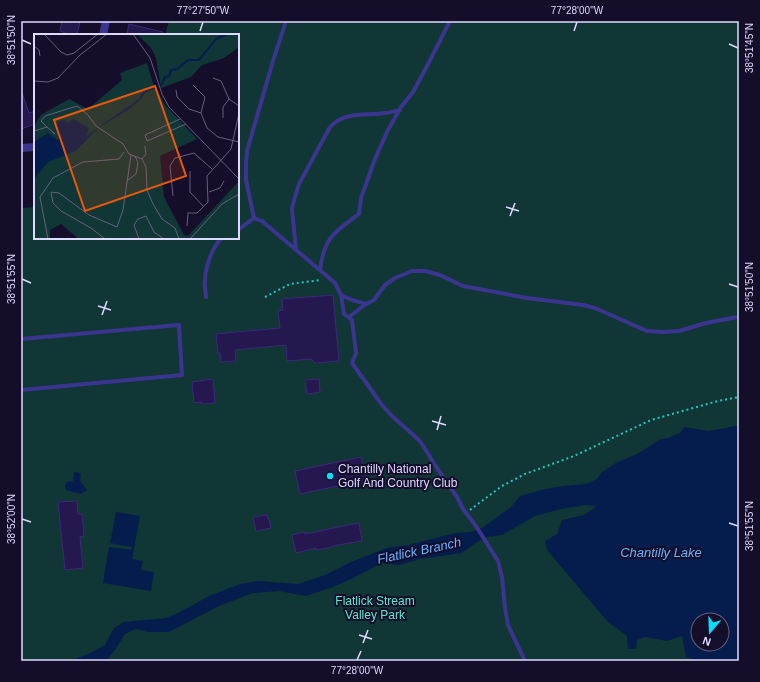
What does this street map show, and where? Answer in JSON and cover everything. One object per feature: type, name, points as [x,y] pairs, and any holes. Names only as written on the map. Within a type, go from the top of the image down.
[{"type":"street","points":[[103,34],[106,21]]},
{"type":"street","points":[[21,148],[34,147]]},
{"type":"lane","points":[[254,218],[246,180],[246,151],[272,61],[286,21]]},
{"type":"lane","points":[[320,270],[324,249],[330,238],[336,231],[359,214],[360,198],[388,130],[413,92],[450,21]]},
{"type":"lane","points":[[296,250],[292,209],[294,200],[299,184],[330,127],[335,122],[350,115],[384,114],[400,110]]},
{"type":"lane","points":[[239,229],[254,218]]},
{"type":"lane","points":[[254,218],[262,221],[335,283],[341,295],[344,314],[352,320],[356,353],[352,363],[382,405],[420,441],[498,561],[502,577],[508,625],[525,661]]},
{"type":"lane","points":[[206,297],[204,282],[206,270],[216,243],[221,239]]},
{"type":"lane","points":[[349,317],[374,300],[385,285],[395,278],[412,271],[425,271],[440,275],[463,286],[527,298],[583,305],[595,308],[647,331],[679,331],[712,322],[739,317]]},
{"type":"lane","points":[[341,295],[366,304]]},
{"type":"lane","points":[[21,339],[179,325],[182,375],[21,390]]},
{"type":"path","points":[[265,297],[290,284],[331,279]]},
{"type":"path","points":[[466,513],[502,486],[525,474],[574,456],[651,420],[718,401],[739,397]]},
{"type":"green space","name":"Chantilly National Golf And Country Club","points":[[169,21],[739,21],[739,661],[21,661],[21,208],[34,207],[34,239],[239,239],[239,34],[165,34]]},
{"type":"water","name":"Chantilly Lake","points":[[739,425],[739,661],[699,661],[686,657],[682,636],[667,641],[645,637],[637,640],[636,649],[628,649],[627,636],[608,622],[547,550],[545,541],[557,534],[562,520],[584,515],[597,506],[585,505],[561,509],[535,516],[502,535],[487,537],[462,553],[420,559],[399,565],[382,563],[333,587],[306,596],[279,591],[253,593],[219,606],[169,632],[148,632],[136,629],[125,634],[106,661],[64,661],[73,660],[105,645],[114,628],[124,622],[166,618],[209,596],[240,584],[257,581],[298,584],[325,575],[351,562],[387,548],[408,545],[456,533],[470,532],[482,528],[511,507],[520,496],[563,486],[586,484],[597,479],[602,472],[616,463],[637,454],[661,439],[680,433],[684,427],[709,431]]},
{"type":"water","points":[[74,472],[81,473],[80,481],[87,490],[81,494],[66,490],[66,482],[73,481]]},
{"type":"water","points":[[116,512],[140,516],[132,559],[143,561],[141,570],[154,572],[151,591],[103,583],[109,547],[131,550],[132,547],[110,543]]},
{"type":"building","points":[[62,21],[80,21],[77,34],[65,34],[60,31]]},
{"type":"building","points":[[129,24],[163,32],[163,34],[130,34],[127,33]]},
{"type":"building","points":[[22,93],[29,113],[34,111],[34,124],[21,129]]},
{"type":"building","points":[[333,295],[339,361],[315,363],[311,359],[287,361],[286,345],[235,350],[236,361],[221,362],[220,353],[218,353],[216,334],[280,328],[278,311],[283,310],[282,299]]},
{"type":"building","points":[[213,379],[215,403],[194,403],[192,382]]},
{"type":"building","points":[[319,379],[320,392],[307,394],[305,380]]},
{"type":"building","name":"Chantilly National Golf And Country Club","points":[[361,457],[366,480],[300,494],[295,471]]},
{"type":"building","points":[[77,501],[78,514],[82,514],[84,536],[80,537],[83,568],[65,570],[58,502]]},
{"type":"building","points":[[267,515],[271,528],[256,531],[253,517]]},
{"type":"building","points":[[359,523],[362,541],[316,550],[316,548],[296,553],[292,535],[305,532],[305,534]]},
{"type":"place","name":"Chantilly National Golf And Country Club","points":[[330,476]]},
{"type":"water label","name":"Flatlick Branch","points":[[419,550]]},
{"type":"park label","name":"Flatlick Stream Valley Park","points":[[375,608]]}]
